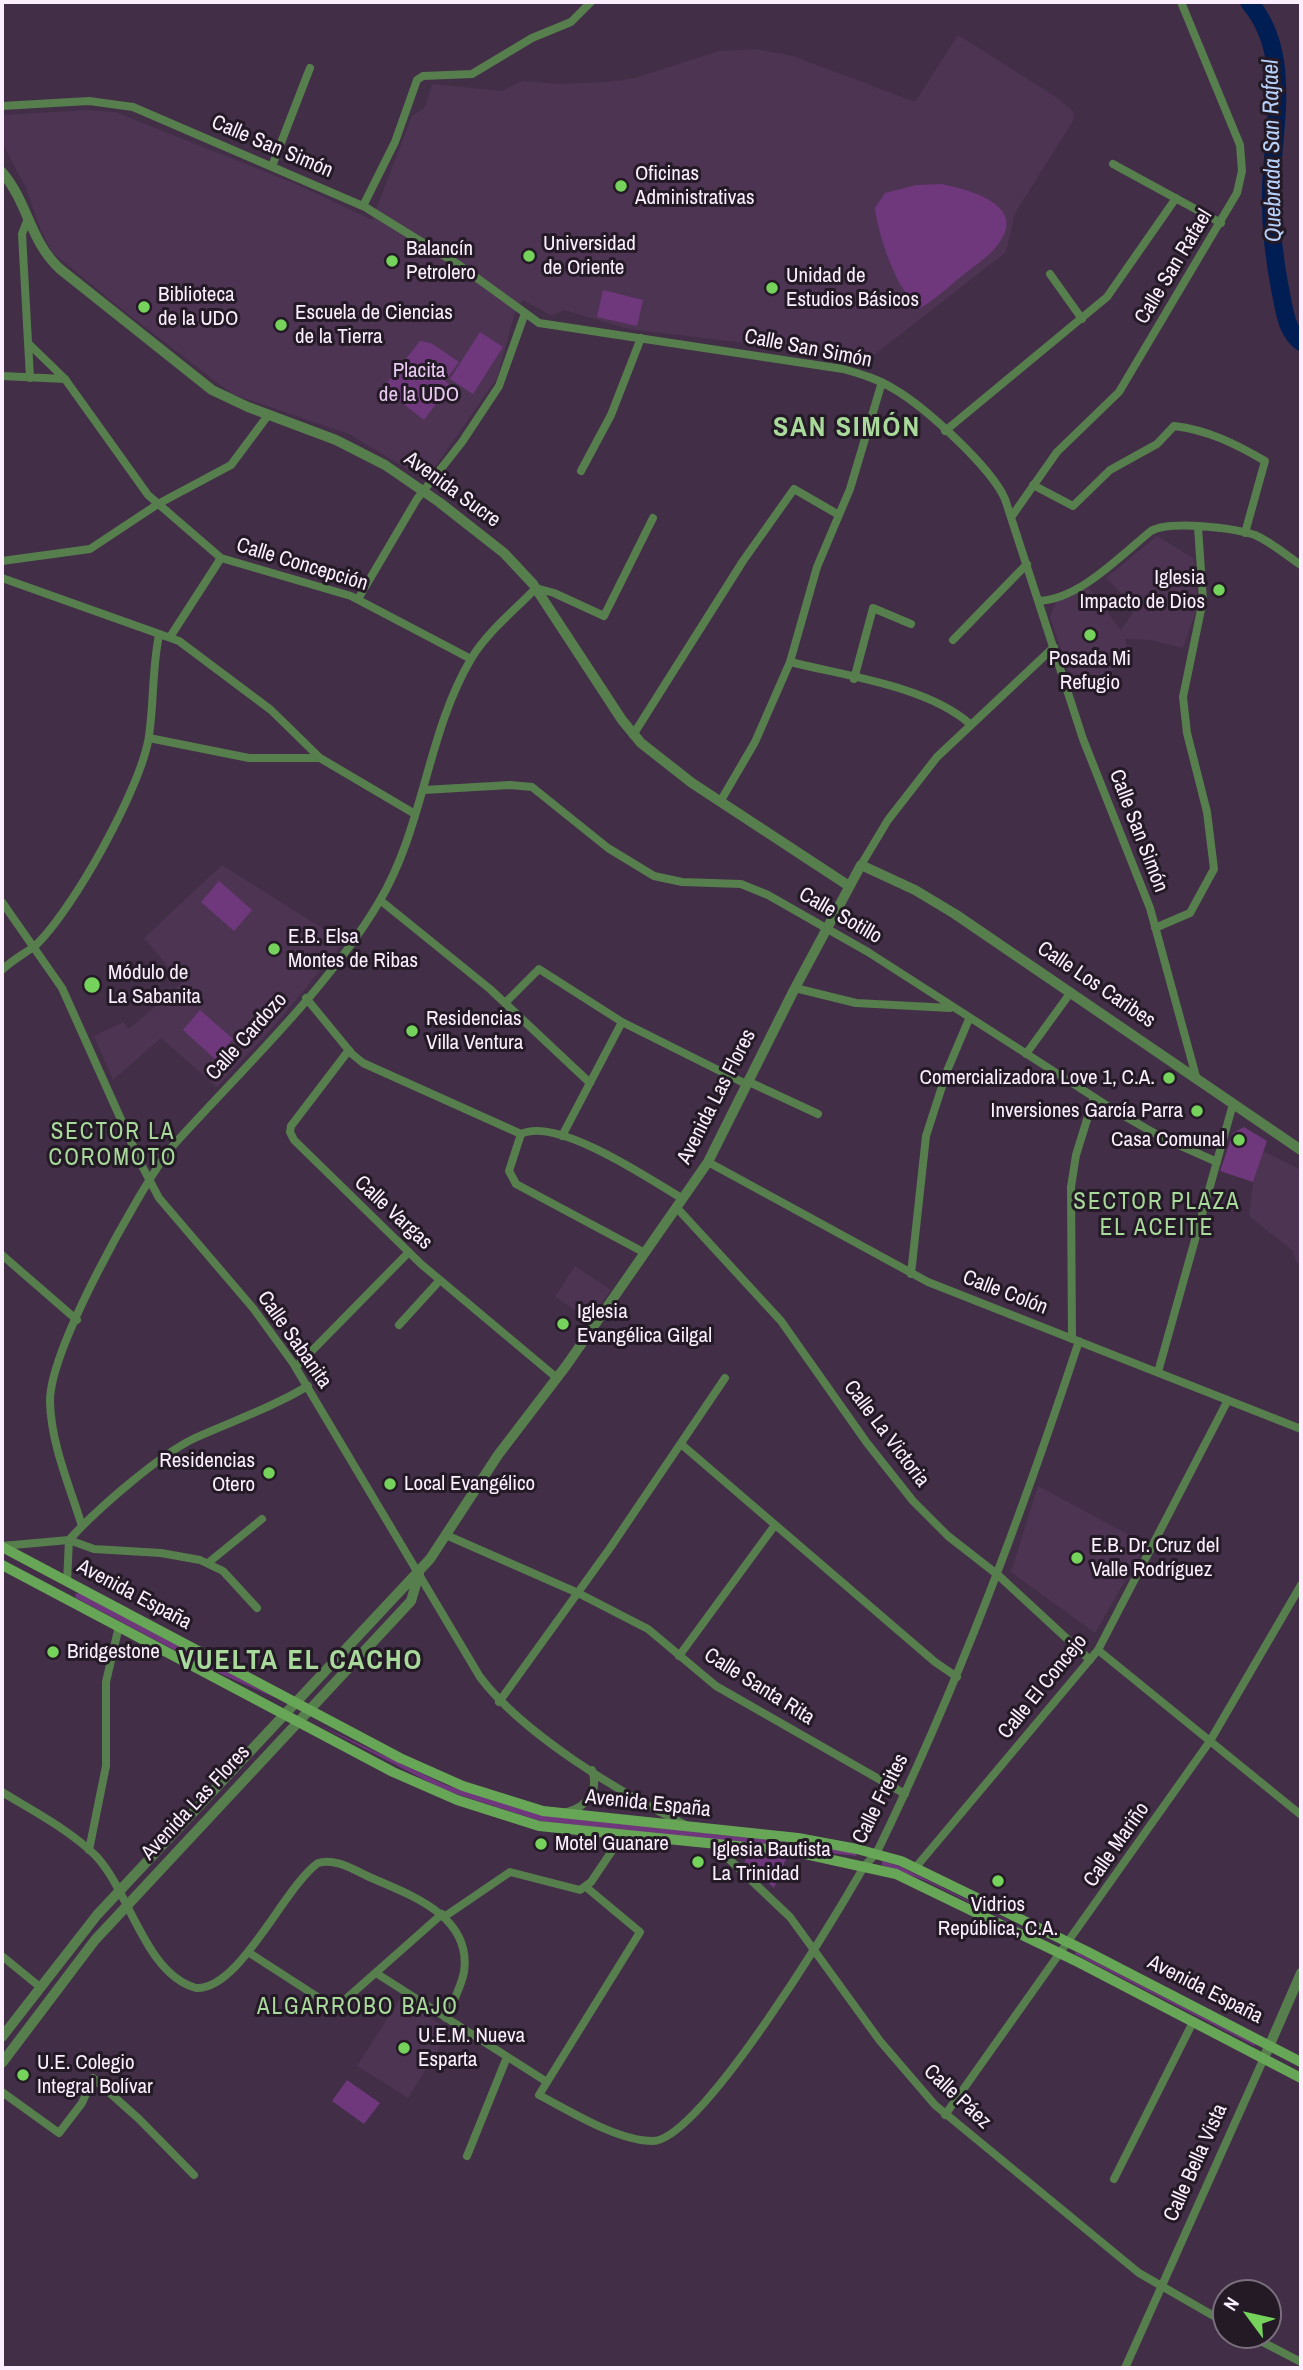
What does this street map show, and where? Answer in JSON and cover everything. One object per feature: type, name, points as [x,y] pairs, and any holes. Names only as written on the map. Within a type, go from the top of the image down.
[{"type":"main road","name":"Avenida España","points":[[2,1547],[448,1780],[500,1799],[560,1814],[798,1838],[876,1854],[916,1867],[1301,2062]]},
{"type":"main road","name":"Avenida España","points":[[2,1565],[393,1772],[457,1800],[539,1826],[796,1852],[865,1865],[924,1885],[1301,2078]]},
{"type":"main road","points":[[62,1597],[67,1581]]},
{"type":"street","points":[[363,206],[394,142],[417,80],[423,76],[472,74],[532,37],[571,22],[591,2]]},
{"type":"street","name":"Calle San Rafael","points":[[1012,516],[1057,452],[1119,392],[1237,193],[1242,155],[1234,127],[1181,2]]},
{"type":"street","points":[[272,166],[310,68]]},
{"type":"street","name":"Calle San Simón","points":[[2,106],[89,101],[122,104],[363,206],[459,265],[525,313],[547,325],[819,365],[881,382],[909,399],[993,478],[1012,516],[1083,739],[1156,928],[1197,1080]]},
{"type":"street","points":[[1113,164],[1221,223]]},
{"type":"street","name":"Avenida Sucre","points":[[2,173],[11,184],[27,221],[50,260],[212,390],[365,454],[424,491],[517,564],[633,735],[653,754],[849,887]]},
{"type":"street","points":[[945,431],[1082,319],[1113,289],[1176,198]]},
{"type":"street","points":[[27,221],[22,233],[30,378]]},
{"type":"street","points":[[1050,274],[1082,319]]},
{"type":"street","points":[[358,599],[424,491],[462,442],[499,386],[525,313]]},
{"type":"street","points":[[581,471],[611,415],[641,338]]},
{"type":"street","name":"Calle Concepción","points":[[29,344],[65,379],[158,504],[221,558],[358,599],[471,659]]},
{"type":"street","points":[[2,376],[65,379]]},
{"type":"street","points":[[720,802],[755,742],[790,662],[817,567],[839,515],[881,382]]},
{"type":"street","points":[[2,561],[90,549],[158,504],[231,465],[269,414]]},
{"type":"street","points":[[1033,485],[1073,506],[1118,464],[1157,444],[1174,426],[1186,427],[1237,445],[1265,461],[1244,533]]},
{"type":"street","points":[[633,735],[743,561],[794,489],[839,515]]},
{"type":"street","points":[[536,589],[554,593],[604,616],[653,518]]},
{"type":"street","points":[[1156,928],[1191,913],[1214,869],[1207,812],[1187,733],[1183,696],[1203,600],[1198,527]]},
{"type":"street","points":[[1039,601],[1057,598],[1073,590],[1156,528],[1198,527],[1244,533],[1266,541],[1301,565]]},
{"type":"street","points":[[170,637],[221,558]]},
{"type":"street","points":[[953,640],[1027,564]]},
{"type":"street","points":[[2,578],[170,637],[252,695],[320,758],[415,814]]},
{"type":"street","name":"Calle Cardozo","points":[[82,1526],[57,1443],[50,1400],[54,1369],[77,1320],[149,1180],[170,1149],[341,957],[380,900],[424,790],[437,742],[471,659],[536,589]]},
{"type":"street","points":[[854,678],[873,608],[911,624]]},
{"type":"street","points":[[2,970],[18,955],[34,946],[104,845],[130,793],[149,738],[153,667],[159,635]]},
{"type":"street","name":"Avenida Las Flores","points":[[2,2037],[83,1931],[295,1702],[419,1574],[498,1455],[557,1378],[708,1163],[826,928],[861,864],[903,799],[937,757],[1054,647]]},
{"type":"street","points":[[790,662],[940,703],[970,724]]},
{"type":"street","points":[[149,738],[249,758],[320,758]]},
{"type":"street","name":"Calle Sotillo","points":[[424,790],[510,785],[532,787],[601,843],[641,870],[682,882],[740,884],[768,895],[826,928],[1161,1137],[1217,1162]]},
{"type":"street","name":"Calle Los Caribes","points":[[861,864],[928,896],[1301,1150]]},
{"type":"street","points":[[380,900],[505,1003],[590,1083]]},
{"type":"street","name":"Calle Sabanita","points":[[2,902],[62,988],[159,1198],[253,1308],[296,1367],[455,1639],[499,1702],[516,1718],[592,1770],[659,1812],[690,1827]]},
{"type":"street","points":[[505,1003],[539,969],[622,1023],[746,1083],[818,1114]]},
{"type":"street","points":[[795,988],[856,1003],[950,1007]]},
{"type":"street","points":[[1027,1054],[1071,992]]},
{"type":"street","points":[[306,998],[363,1063],[521,1134],[509,1171],[516,1184],[645,1253]]},
{"type":"street","points":[[911,1274],[926,1136],[947,1071],[969,1019]]},
{"type":"street","points":[[562,1136],[622,1023]]},
{"type":"street","name":"Calle Vargas","points":[[349,1050],[295,1121],[290,1135],[317,1166],[409,1252],[557,1378]]},
{"type":"street","name":"Calle Freites","points":[[547,2082],[539,2095],[608,2129],[652,2141],[668,2136],[732,2068],[816,1951],[865,1865],[876,1854],[957,1677],[998,1575],[1027,1500],[1075,1340],[1071,1186],[1076,1154],[1094,1097]]},
{"type":"street","points":[[1158,1372],[1233,1104]]},
{"type":"street","name":"Calle La Victoria","points":[[521,1134],[531,1130],[562,1136],[603,1152],[680,1203],[781,1321],[867,1443],[914,1501],[948,1536],[998,1575],[1090,1660]]},
{"type":"street","name":"Calle Colón","points":[[708,1163],[752,1184],[911,1274],[1301,1429]]},
{"type":"street","points":[[296,1367],[409,1252]]},
{"type":"street","points":[[2,1255],[77,1320]]},
{"type":"street","points":[[399,1325],[440,1280]]},
{"type":"street","points":[[499,1702],[578,1593],[725,1378]]},
{"type":"street","points":[[67,1581],[69,1540],[82,1526],[179,1447],[265,1410],[308,1386]]},
{"type":"street","name":"Calle El Concejo","points":[[916,1867],[1098,1650],[1228,1400]]},
{"type":"street","points":[[681,1444],[935,1662],[957,1677]]},
{"type":"street","points":[[208,1563],[262,1520]]},
{"type":"street","points":[[680,1656],[775,1525]]},
{"type":"street","name":"Calle Santa Rita","points":[[446,1535],[578,1593],[648,1629],[716,1686],[905,1794]]},
{"type":"street","points":[[2,1547],[69,1540],[93,1549],[161,1553],[208,1563],[223,1571],[257,1608]]},
{"type":"street","name":"Avenida Las Flores","points":[[2,2063],[86,1951],[411,1601],[419,1574]]},
{"type":"street","name":"Calle Mariño","points":[[945,2115],[1070,1943],[1210,1741],[1301,1586]]},
{"type":"street","points":[[89,1850],[105,1774],[106,1682],[119,1626]]},
{"type":"street","points":[[1098,1650],[1301,1815]]},
{"type":"street","points":[[560,1814],[581,1807],[590,1798],[594,1786],[592,1770]]},
{"type":"street","points":[[2,1792],[89,1850],[121,1890],[152,1951],[173,1975],[190,1986],[200,1988],[215,1982],[248,1952],[311,1867],[324,1861],[340,1864],[419,1899],[443,1915],[459,1938],[464,1961],[460,1985],[446,2018]]},
{"type":"street","points":[[248,1952],[333,2007],[344,2003],[443,1915],[510,1872],[575,1891],[586,1887],[622,1836]]},
{"type":"street","name":"Calle Páez","points":[[713,1844],[777,1902],[816,1951],[880,2041],[945,2115],[1139,2273],[1212,2315]]},
{"type":"street","points":[[376,1973],[547,2082],[640,1932],[586,1887]]},
{"type":"street","points":[[2,1956],[40,1987]]},
{"type":"street","name":"Calle Bella Vista","points":[[1125,2368],[1301,1973]]},
{"type":"street","points":[[1115,2179],[1193,2022]]},
{"type":"street","points":[[467,2156],[507,2057]]},
{"type":"street","points":[[2,2092],[59,2133],[82,2103],[93,2078],[139,2119],[194,2175]]},
{"type":"street","points":[[1276,2349],[1301,2362]]},
{"type":"shaded area","name":"Universidad de Oriente","points":[[958,35],[1056,97],[1074,112],[1073,121],[1015,213],[1006,252],[861,365],[803,350],[629,329],[564,310],[552,316],[523,300],[515,312],[497,378],[426,480],[349,434],[232,394],[119,307],[53,253],[41,231],[26,188],[2,142],[2,115],[88,110],[115,112],[296,184],[372,220],[412,116],[425,107],[432,84],[502,91],[522,81],[560,84],[607,82],[635,78],[719,51],[755,49],[793,56],[915,102]]},
{"type":"shaded area","points":[[1157,536],[1193,558],[1197,568],[1196,611],[1183,648],[1150,640],[1125,639],[1130,662],[1074,688],[1050,617],[1056,601],[1088,587],[1121,630],[1136,608],[1106,578]]},
{"type":"shaded area","points":[[222,865],[344,942],[275,1025],[217,1087],[161,1038],[113,1080],[94,1036],[123,1022],[129,1029],[182,983],[144,938]]},
{"type":"shaded area","points":[[1263,1151],[1301,1170],[1301,1265],[1297,1263],[1292,1250],[1249,1216],[1253,1184]]},
{"type":"shaded area","points":[[575,1266],[611,1290],[589,1319],[555,1297]]},
{"type":"shaded area","name":"E.B. Dr. Cruz del Valle Rodríguez","points":[[1038,1486],[1146,1544],[1095,1633],[1011,1572]]},
{"type":"shaded area","name":"U.E.M. Nueva Esparta","points":[[400,1999],[450,2030],[408,2098],[357,2066]]},
{"type":"green space","points":[[941,184],[993,202],[1002,211],[1006,221],[1005,233],[989,255],[920,308],[896,277],[884,248],[875,208],[885,193],[917,185]]},
{"type":"green space","points":[[603,290],[643,300],[637,326],[597,317]]},
{"type":"green space","points":[[480,332],[503,347],[473,394],[450,379]]},
{"type":"green space","name":"Placita de la UDO","points":[[420,341],[431,343],[459,362],[445,381],[450,385],[424,420],[383,388]]},
{"type":"green space","points":[[219,881],[252,910],[234,931],[201,902]]},
{"type":"green space","points":[[200,1010],[233,1039],[215,1059],[183,1030]]},
{"type":"green space","points":[[1244,1127],[1267,1141],[1253,1182],[1220,1171],[1233,1133]]},
{"type":"green space","points":[[79,1593],[278,1699],[212,1670],[76,1598],[75,1594]]},
{"type":"green space","points":[[317,1724],[446,1785],[542,1815],[797,1843],[855,1853],[857,1856],[540,1821],[444,1790]]},
{"type":"green space","points":[[750,1854],[786,1859],[774,1888],[745,1863],[745,1858]]},
{"type":"green space","points":[[882,1861],[899,1866],[1055,1944],[926,1881],[882,1865]]},
{"type":"green space","points":[[1076,1952],[1255,2044],[1255,2046],[1075,1954]]},
{"type":"green space","points":[[347,2080],[380,2103],[364,2124],[332,2101]]},
{"type":"waterway","name":"Quebrada San Rafael","points":[[1249,2],[1263,22],[1276,67],[1277,116],[1271,188],[1273,241],[1287,320],[1292,332],[1301,342]]},
{"type":"place","name":"Oficinas Administrativas","points":[[621,186]]},
{"type":"place","name":"Universidad de Oriente","points":[[529,256]]},
{"type":"place","name":"Balancín Petrolero","points":[[392,261]]},
{"type":"place","name":"Unidad de Estudios Básicos","points":[[772,288]]},
{"type":"place","name":"Biblioteca de la UDO","points":[[144,307]]},
{"type":"place","name":"Escuela de Ciencias de la Tierra","points":[[281,325]]},
{"type":"place","name":"Iglesia Impacto de Dios","points":[[1219,590]]},
{"type":"place","name":"Posada Mi Refugio","points":[[1090,635]]},
{"type":"place","name":"E.B. Elsa Montes de Ribas","points":[[274,949]]},
{"type":"place","name":"Módulo de La Sabanita","points":[[92,985]]},
{"type":"place","name":"Residencias Villa Ventura","points":[[412,1031]]},
{"type":"place","name":"Comercializadora Love 1, C.A.","points":[[1169,1078]]},
{"type":"place","name":"Inversiones García Parra","points":[[1197,1111]]},
{"type":"place","name":"Casa Comunal","points":[[1239,1140]]},
{"type":"place","name":"Iglesia Evangélica Gilgal","points":[[563,1324]]},
{"type":"place","name":"Residencias Otero","points":[[269,1473]]},
{"type":"place","name":"Local Evangélico","points":[[390,1484]]},
{"type":"place","name":"E.B. Dr. Cruz del Valle Rodríguez","points":[[1077,1558]]},
{"type":"place","name":"Bridgestone","points":[[53,1652]]},
{"type":"place","name":"Motel Guanare","points":[[541,1844]]},
{"type":"place","name":"Iglesia Bautista La Trinidad","points":[[698,1862]]},
{"type":"place","name":"Vidrios República, C.A.","points":[[998,1881]]},
{"type":"place","name":"U.E.M. Nueva Esparta","points":[[404,2048]]},
{"type":"place","name":"U.E. Colegio Integral Bolívar","points":[[23,2075]]},
{"type":"district","name":"SAN SIMÓN","points":[[847,428]]},
{"type":"district","name":"SECTOR LA COROMOTO","points":[[113,1146]]},
{"type":"district","name":"SECTOR PLAZA EL ACEITE","points":[[1157,1216]]},
{"type":"district","name":"VUELTA EL CACHO","points":[[301,1661]]},
{"type":"district","name":"ALGARROBO BAJO","points":[[358,2008]]}]
